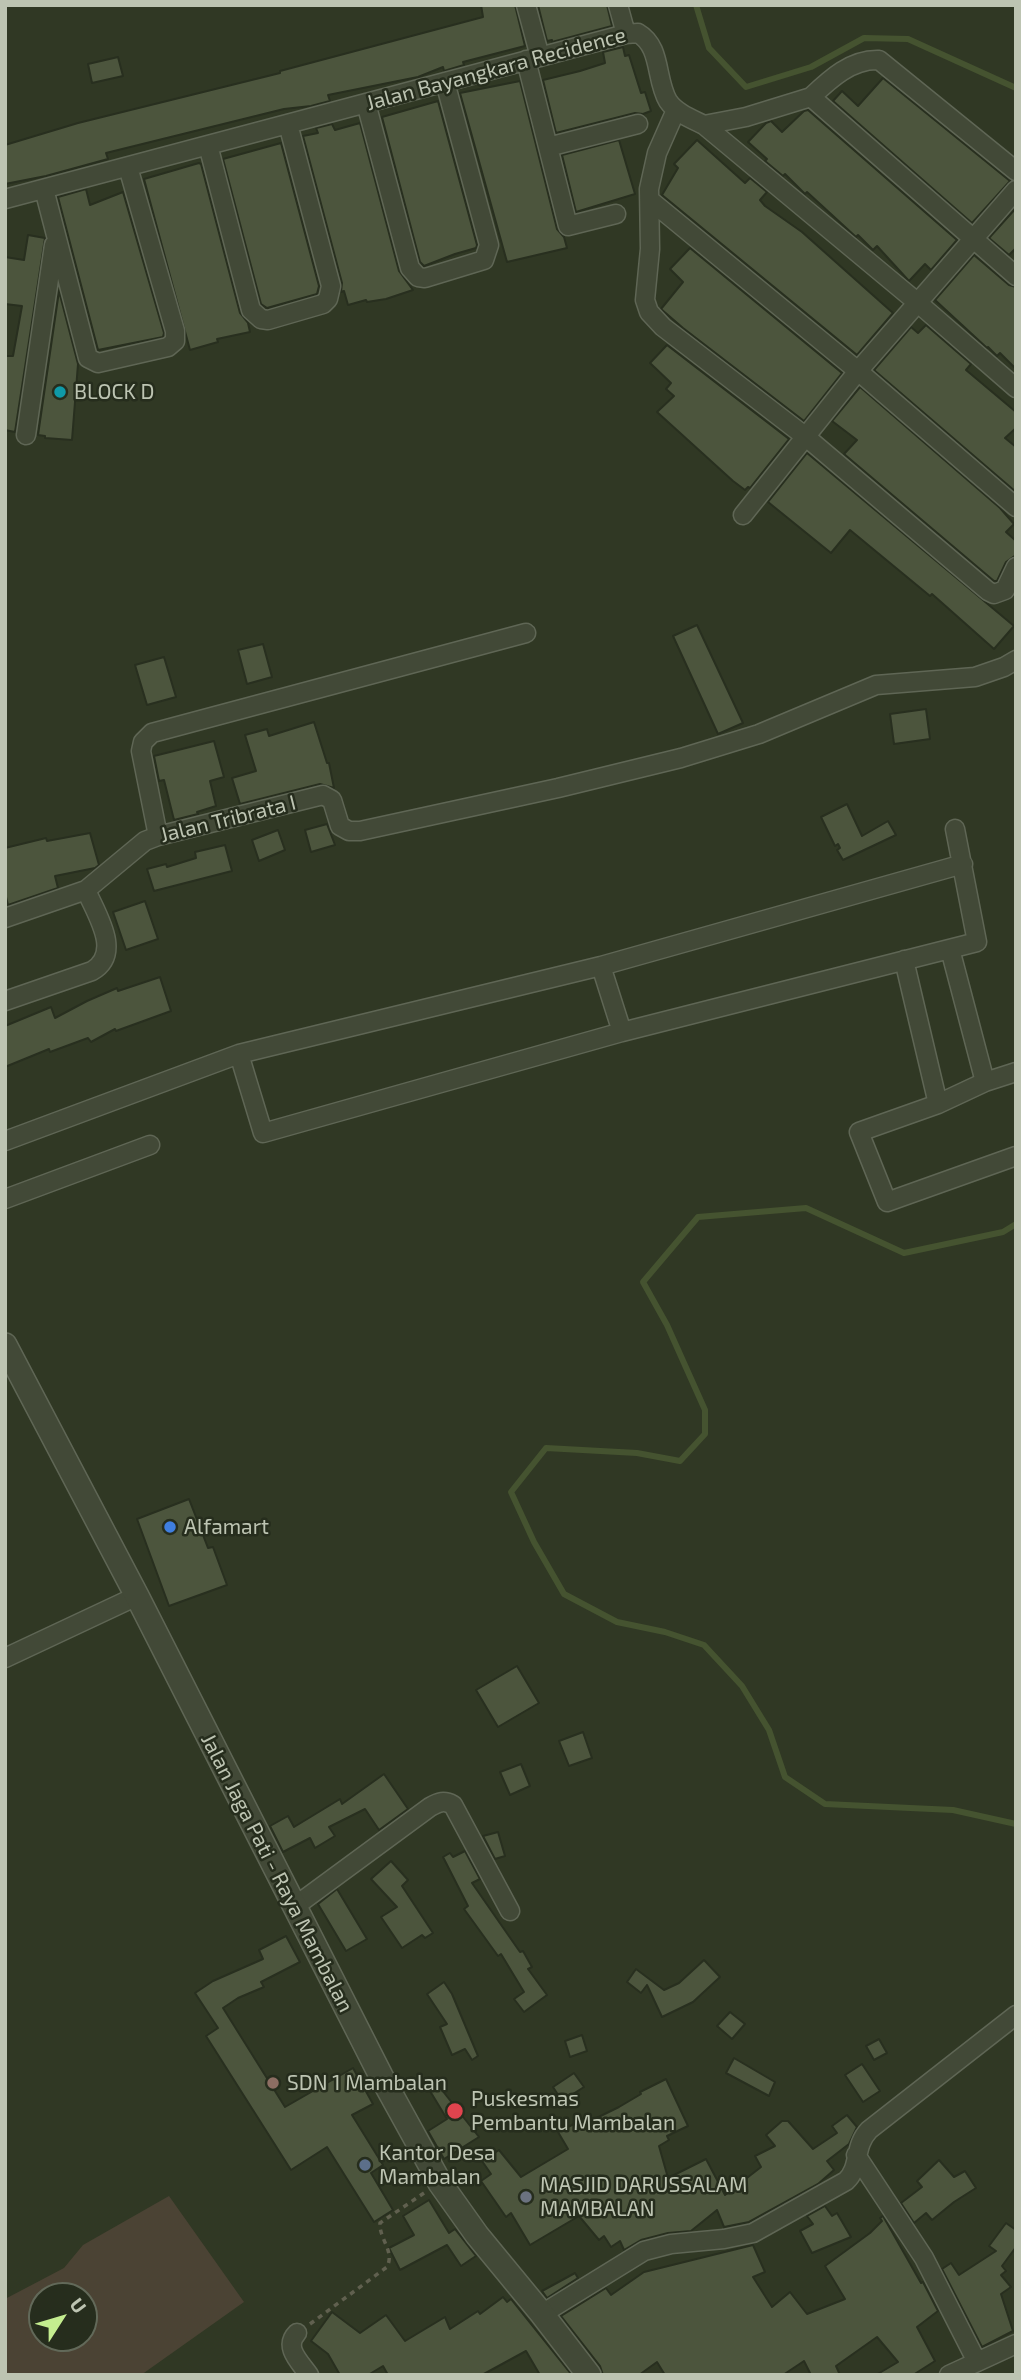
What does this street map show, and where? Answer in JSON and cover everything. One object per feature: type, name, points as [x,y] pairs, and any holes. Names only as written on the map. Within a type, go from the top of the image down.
[{"type":"street","points":[[526,5],[548,147],[570,231],[616,214]]},
{"type":"street","points":[[618,5],[626,34]]},
{"type":"street","name":"Jalan Bayangkara Recidence","points":[[5,199],[626,34],[638,33],[651,44],[667,100],[676,110]]},
{"type":"street","points":[[704,125],[746,117],[811,97],[826,82],[851,65],[879,60],[1016,171]]},
{"type":"street","points":[[366,103],[410,268],[418,277],[425,278],[484,260],[489,244],[445,82]]},
{"type":"street","points":[[811,97],[1016,276]]},
{"type":"street","points":[[1016,388],[704,125],[676,110],[652,172],[649,189],[651,201],[645,300],[649,312],[663,327],[806,438],[988,592],[994,594],[1005,590],[1016,567]]},
{"type":"street","points":[[208,145],[251,310],[261,319],[279,317],[323,304],[328,299],[331,286],[288,124]]},
{"type":"street","points":[[548,147],[638,124]]},
{"type":"street","points":[[44,189],[88,358],[98,363],[168,347],[176,341],[171,318],[128,167]]},
{"type":"street","points":[[743,515],[858,372],[1016,190]]},
{"type":"street","points":[[651,201],[858,372],[1016,508]]},
{"type":"street","points":[[26,435],[55,236]]},
{"type":"street","points":[[159,836],[141,754],[143,742],[152,733],[526,633]]},
{"type":"street","name":"Jalan Tribrata I","points":[[5,918],[86,890],[145,841],[159,836],[323,795],[332,800],[343,829],[360,831],[681,758],[744,739],[876,685],[975,677],[1016,660]]},
{"type":"street","points":[[239,1054],[263,1133],[622,1032],[977,942],[955,829]]},
{"type":"street","points":[[5,1142],[239,1054],[601,966],[962,864]]},
{"type":"street","points":[[5,1001],[92,971],[102,963],[107,944],[86,890]]},
{"type":"street","points":[[950,949],[985,1082]]},
{"type":"street","points":[[904,960],[939,1104]]},
{"type":"street","points":[[601,966],[622,1032]]},
{"type":"street","points":[[1016,1072],[985,1082],[939,1104],[859,1132],[887,1202],[1016,1156]]},
{"type":"street","points":[[5,1199],[150,1145]]},
{"type":"street","name":"Jalan Jaga Pati - Raya Mambalan","points":[[5,1345],[137,1596],[381,2076],[440,2183],[489,2252],[589,2375]]},
{"type":"street","points":[[5,1658],[137,1596]]},
{"type":"street","points":[[294,1907],[430,1807],[447,1801],[453,1805],[510,1911]]},
{"type":"street","points":[[542,2314],[644,2251],[671,2244],[753,2233],[846,2181],[855,2168],[860,2141],[869,2130],[1016,2015]]},
{"type":"street","points":[[856,2155],[924,2258],[976,2360]]},
{"type":"street","points":[[297,2333],[292,2339],[291,2348],[309,2375]]},
{"type":"street","points":[[949,2375],[976,2360],[1016,2344]]},
{"type":"path","points":[[297,2333],[385,2270],[391,2255],[380,2230],[381,2221],[440,2183]]},
{"type":"shaded area","points":[[169,2196],[244,2302],[141,2375],[5,2375],[5,2299],[28,2287],[28,2352],[98,2352],[98,2282],[37,2282],[64,2268],[83,2245]]},
{"type":"building","points":[[481,5],[515,5],[525,46],[463,62],[464,65],[444,71],[443,67],[418,77],[328,95],[330,101],[311,106],[284,109],[106,153],[108,159],[5,184],[5,145],[78,123],[280,73],[483,17]]},
{"type":"building","points":[[538,5],[607,5],[612,26],[547,41]]},
{"type":"building","points":[[623,47],[625,56],[629,55],[641,93],[645,92],[651,111],[556,133],[543,80],[605,63],[603,52]]},
{"type":"building","points":[[118,57],[123,76],[92,83],[88,64]]},
{"type":"building","points":[[883,78],[1010,181],[972,223],[833,101],[842,91],[858,106]]},
{"type":"building","points":[[520,81],[557,229],[564,237],[567,248],[507,262],[460,93]]},
{"type":"building","points":[[438,101],[477,245],[476,248],[424,266],[420,262],[382,117]]},
{"type":"building","points":[[808,110],[957,240],[931,270],[925,264],[909,281],[877,246],[873,250],[858,235],[856,237],[807,192],[805,194],[785,174],[783,176],[765,161],[767,159],[748,142],[766,123],[771,121],[782,132]]},
{"type":"building","points":[[360,123],[399,271],[413,290],[386,299],[366,300],[348,305],[344,291],[341,292],[342,283],[303,136],[318,133],[316,128],[332,124],[335,130]]},
{"type":"building","points":[[619,140],[635,194],[576,212],[562,155]]},
{"type":"building","points":[[697,140],[745,183],[750,178],[767,192],[760,200],[765,206],[802,232],[893,313],[857,355],[662,195],[678,168],[674,164]]},
{"type":"building","points":[[281,143],[319,286],[317,294],[267,308],[261,304],[223,159]]},
{"type":"building","points":[[199,163],[240,313],[248,323],[250,332],[217,339],[218,342],[190,350],[144,179]]},
{"type":"building","points":[[86,189],[90,205],[123,192],[163,337],[98,350],[58,197]]},
{"type":"building","points":[[1016,208],[1016,248],[1009,255],[989,238]]},
{"type":"building","points":[[28,235],[45,238],[15,432],[5,430],[5,356],[13,356],[22,306],[5,304],[5,257],[24,260]]},
{"type":"building","points":[[690,248],[842,373],[804,421],[661,309],[683,282],[670,269]]},
{"type":"building","points":[[974,255],[1009,285],[1016,287],[1016,369],[1000,353],[997,356],[987,348],[935,300]]},
{"type":"building","name":"BLOCK D","points":[[59,291],[78,364],[72,440],[38,435]]},
{"type":"building","points":[[926,325],[971,364],[966,370],[1016,412],[1016,428],[1005,438],[1016,447],[1016,492],[874,370],[911,327],[918,333]]},
{"type":"building","points":[[667,345],[789,439],[750,488],[745,490],[733,481],[657,412],[674,396],[666,389],[671,383],[650,363]]},
{"type":"building","points":[[860,387],[1000,508],[1014,524],[1006,532],[1016,541],[1016,555],[1006,562],[997,581],[844,454],[857,440],[832,421]]},
{"type":"building","points":[[807,453],[1014,626],[994,649],[932,594],[930,596],[850,530],[831,553],[768,502]]},
{"type":"building","points":[[697,625],[743,723],[718,734],[673,636]]},
{"type":"building","points":[[263,644],[272,677],[247,684],[238,650]]},
{"type":"building","points":[[164,657],[176,697],[147,705],[135,665]]},
{"type":"building","points":[[926,709],[930,739],[894,744],[890,714]]},
{"type":"building","points":[[314,722],[329,763],[334,788],[320,784],[240,804],[232,778],[256,771],[245,735],[267,729],[269,736]]},
{"type":"building","points":[[214,741],[224,777],[210,781],[216,806],[174,820],[164,780],[159,781],[154,756]]},
{"type":"building","points":[[847,804],[862,836],[888,821],[896,835],[843,860],[837,850],[840,848],[838,844],[835,846],[821,817]]},
{"type":"building","points":[[327,824],[335,845],[311,852],[305,830]]},
{"type":"building","points":[[278,830],[285,850],[259,861],[252,840]]},
{"type":"building","points":[[90,833],[99,865],[55,876],[58,888],[8,905],[5,893],[5,848],[46,838],[47,841]]},
{"type":"building","points":[[225,845],[232,871],[154,891],[147,869],[166,864],[167,867],[196,858],[195,852]]},
{"type":"building","points":[[145,901],[158,939],[126,950],[113,912]]},
{"type":"building","points":[[160,977],[171,1011],[116,1031],[115,1029],[91,1042],[88,1038],[50,1052],[49,1049],[5,1067],[5,1026],[51,1007],[55,1018],[117,988],[118,991]]},
{"type":"building","points":[[189,1499],[208,1548],[213,1547],[227,1585],[169,1606],[137,1519]]},
{"type":"building","points":[[517,1666],[539,1703],[498,1727],[476,1690]]},
{"type":"building","points":[[583,1732],[592,1758],[569,1766],[559,1741]]},
{"type":"building","points":[[521,1764],[530,1786],[510,1795],[500,1772]]},
{"type":"building","points":[[384,1774],[408,1809],[379,1830],[365,1809],[329,1827],[335,1836],[315,1848],[310,1838],[283,1852],[270,1826],[288,1816],[294,1827],[340,1799],[342,1804]]},
{"type":"building","points":[[498,1832],[505,1856],[495,1859],[483,1836]]},
{"type":"building","points":[[465,1851],[480,1879],[472,1883],[520,1952],[523,1951],[532,1967],[528,1969],[547,1995],[524,2012],[514,1999],[524,1992],[501,1954],[498,1956],[464,1909],[468,1906],[443,1857],[450,1853],[453,1857]]},
{"type":"building","points":[[391,1861],[408,1880],[402,1886],[433,1933],[425,1938],[422,1935],[402,1948],[381,1917],[397,1907],[371,1879]]},
{"type":"building","points":[[337,1889],[367,1939],[346,1951],[318,1904]]},
{"type":"building","points":[[286,1936],[300,1962],[261,1982],[264,1987],[223,2008],[285,2107],[353,2068],[373,2104],[352,2115],[383,2165],[371,2173],[393,2210],[374,2222],[327,2147],[291,2170],[206,2036],[218,2028],[195,1993],[213,1981],[263,1959],[259,1950]]},
{"type":"building","points":[[704,1960],[720,1977],[693,2002],[662,2017],[647,1985],[641,1993],[627,1982],[636,1969],[664,1990],[679,1983]]},
{"type":"building","points":[[444,1982],[452,1994],[478,2056],[472,2060],[465,2049],[452,2055],[440,2027],[447,2024],[427,1994]]},
{"type":"building","points":[[730,2012],[745,2024],[732,2039],[717,2026]]},
{"type":"building","points":[[582,2035],[587,2051],[570,2057],[565,2041]]},
{"type":"building","points":[[879,2039],[887,2053],[874,2060],[866,2046]]},
{"type":"building","points":[[734,2058],[775,2082],[769,2096],[726,2073]]},
{"type":"building","points":[[862,2064],[880,2091],[863,2102],[845,2075]]},
{"type":"building","points":[[574,2073],[584,2087],[562,2101],[553,2087]]},
{"type":"building","points":[[666,2079],[688,2126],[667,2136],[669,2140],[659,2146],[668,2178],[706,2159],[725,2195],[761,2167],[755,2156],[775,2146],[766,2135],[782,2121],[788,2121],[813,2149],[837,2133],[832,2126],[847,2115],[857,2127],[849,2144],[827,2161],[834,2170],[818,2184],[749,2222],[724,2227],[717,2210],[691,2231],[668,2233],[641,2240],[624,2250],[620,2241],[611,2247],[604,2236],[599,2240],[579,2216],[530,2245],[511,2213],[506,2217],[481,2181],[491,2174],[482,2161],[499,2150],[521,2177],[568,2149],[558,2132],[576,2123],[578,2127],[619,2107],[641,2094],[640,2092]]},
{"type":"building","points":[[438,2085],[479,2137],[444,2159],[428,2131],[447,2119],[430,2091]]},
{"type":"building","points":[[939,2160],[954,2177],[965,2171],[976,2188],[932,2220],[926,2213],[914,2223],[901,2203],[922,2187],[917,2181]]},
{"type":"building","points":[[429,2200],[449,2233],[455,2229],[476,2256],[461,2266],[447,2245],[400,2270],[389,2248],[414,2235],[403,2216]]},
{"type":"building","points":[[825,2206],[832,2216],[837,2213],[851,2237],[812,2253],[800,2231],[813,2224],[807,2216]]},
{"type":"building","points":[[883,2216],[938,2311],[917,2327],[935,2361],[913,2375],[876,2375],[898,2362],[877,2337],[836,2366],[840,2375],[811,2375],[804,2361],[783,2375],[665,2375],[657,2362],[639,2375],[603,2375],[600,2366],[561,2316],[606,2288],[611,2295],[644,2272],[753,2245],[765,2272],[753,2277],[772,2307],[790,2292],[807,2314],[845,2299],[825,2266],[870,2233],[882,2221],[880,2218]]},
{"type":"building","points":[[1006,2223],[1016,2230],[1016,2247],[1002,2266],[1006,2271],[1001,2275],[1011,2287],[1001,2294],[1013,2331],[982,2347],[942,2269],[951,2263],[959,2275],[996,2251],[989,2246]]},
{"type":"building","points":[[575,2273],[578,2278],[547,2298],[542,2291]]},
{"type":"building","points":[[503,2297],[507,2302],[511,2299],[571,2374],[540,2375],[526,2351],[482,2375],[388,2375],[383,2366],[368,2375],[340,2375],[328,2354],[311,2341],[332,2312],[360,2333],[386,2315],[405,2341],[445,2317],[450,2329],[478,2311],[480,2314]]},
{"type":"waterway","points":[[696,5],[709,48],[746,87],[811,67],[864,38],[908,39],[1016,88]]},
{"type":"waterway","points":[[1016,1224],[1003,1232],[904,1253],[806,1208],[698,1217],[643,1282],[667,1325],[705,1410],[705,1434],[680,1461],[637,1453],[546,1448],[511,1492],[534,1542],[564,1594],[617,1622],[665,1632],[704,1645],[742,1686],[769,1730],[785,1777],[825,1804],[953,1810],[1016,1824]]},
{"type":"place","name":"BLOCK D","points":[[60,392]]},
{"type":"place","name":"Alfamart","points":[[170,1527]]},
{"type":"place","name":"SDN 1 Mambalan","points":[[273,2083]]},
{"type":"place","name":"Puskesmas Pembantu Mambalan","points":[[455,2111]]},
{"type":"place","name":"Kantor Desa Mambalan","points":[[365,2165]]},
{"type":"place","name":"MASJID DARUSSALAM MAMBALAN","points":[[526,2197]]}]
